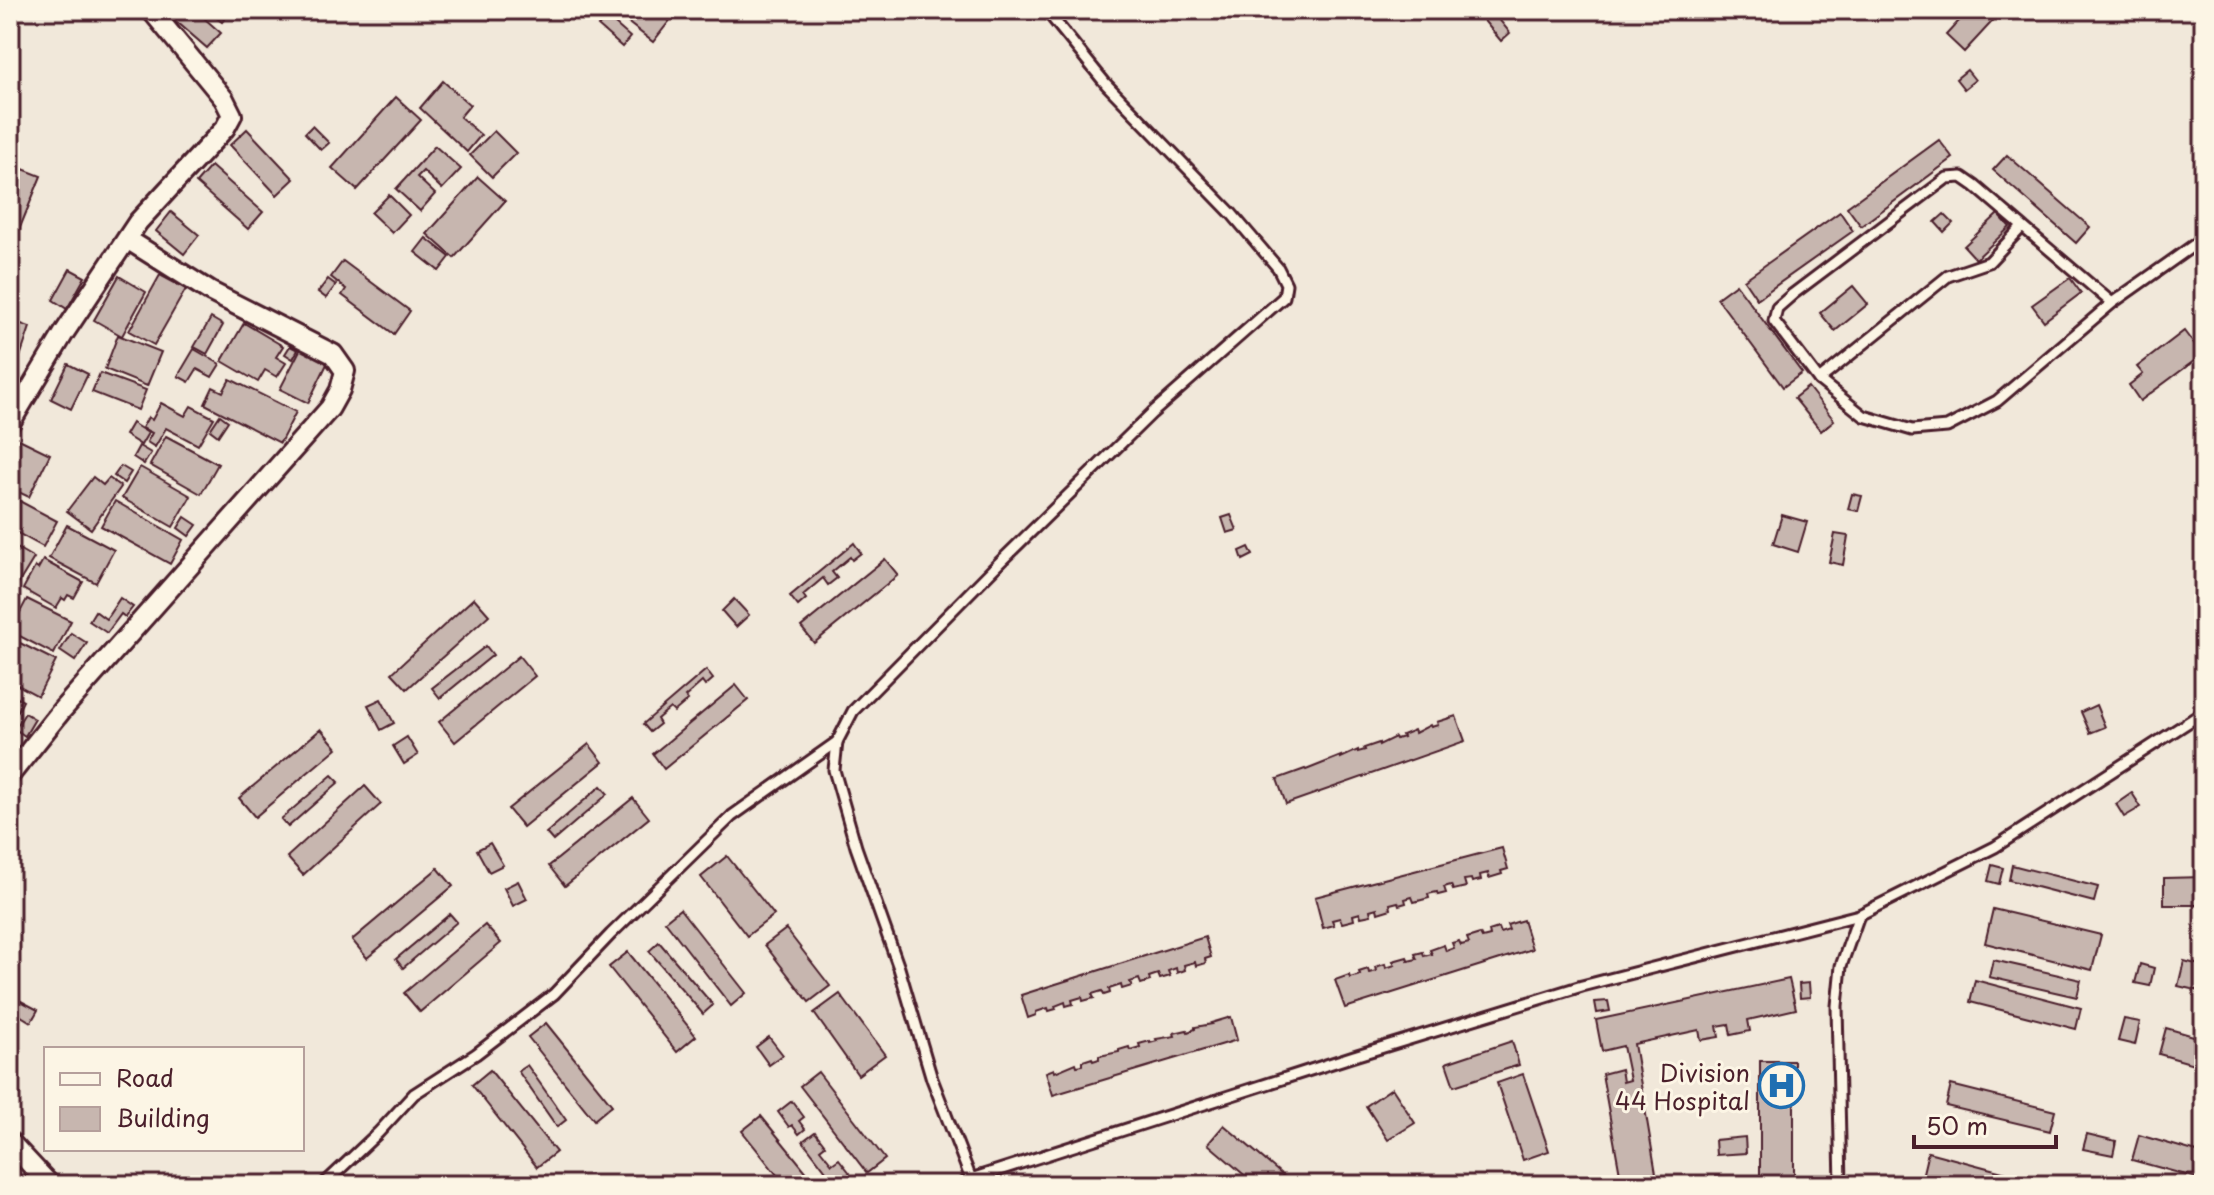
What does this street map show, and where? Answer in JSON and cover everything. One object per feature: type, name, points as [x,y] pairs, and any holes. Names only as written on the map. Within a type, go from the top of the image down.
[{"type":"street","points":[[10,423],[64,333],[127,239],[148,211],[225,128],[232,115],[224,99],[151,10]]},
{"type":"street","points":[[10,775],[62,710],[330,408],[340,390],[345,371],[333,354],[211,292],[127,239]]},
{"type":"street","points":[[10,1142],[50,1185]]},
{"type":"lane","points":[[971,1179],[932,1079],[899,968],[856,847],[834,770],[837,742],[853,711],[1152,413],[1284,297],[1286,284],[1278,268],[1232,214],[1106,84],[1046,10]]},
{"type":"lane","points":[[2112,303],[1962,177],[1947,178],[1805,285],[1777,308],[1774,321],[1819,380],[1864,416],[1912,430],[1947,427],[1997,401],[2112,303],[2204,238]]},
{"type":"lane","points":[[1819,380],[1948,276],[1989,262],[2022,227]]},
{"type":"lane","points":[[961,1185],[971,1179],[1354,1056],[1582,986],[1859,915],[1995,847],[2204,712]]},
{"type":"lane","points":[[323,1185],[414,1094],[476,1054],[554,994],[732,816],[837,742]]},
{"type":"lane","points":[[1841,1185],[1837,1006],[1841,966],[1859,915]]},
{"type":"building","points":[[173,10],[195,10],[221,33],[207,48],[169,15]]},
{"type":"building","points":[[206,10],[231,10],[222,22]]},
{"type":"building","points":[[612,10],[678,10],[653,42]]},
{"type":"building","points":[[1475,10],[1506,10],[1498,18],[1510,33],[1501,41]]},
{"type":"building","points":[[1969,10],[2001,12],[1964,52],[1946,35]]},
{"type":"building","points":[[607,17],[630,37],[622,47],[598,26]]},
{"type":"building","points":[[1967,70],[1975,80],[1964,89],[1956,79]]},
{"type":"building","points":[[443,81],[470,105],[460,117],[481,135],[467,152],[420,108]]},
{"type":"building","points":[[396,97],[421,120],[357,190],[332,168]]},
{"type":"building","points":[[312,126],[329,143],[321,150],[305,133]]},
{"type":"building","points":[[247,129],[294,179],[277,195],[230,145]]},
{"type":"building","points":[[494,131],[516,153],[492,177],[470,155]]},
{"type":"building","points":[[1939,140],[1953,158],[1861,226],[1847,207]]},
{"type":"building","points":[[435,146],[461,169],[442,189],[423,171],[417,177],[435,194],[420,211],[396,189]]},
{"type":"building","points":[[2007,155],[2090,227],[2076,243],[1993,170]]},
{"type":"building","points":[[10,164],[41,176],[10,252]]},
{"type":"building","points":[[211,166],[263,212],[248,229],[196,183]]},
{"type":"building","points":[[478,177],[505,201],[454,258],[427,234]]},
{"type":"building","points":[[389,195],[409,215],[392,233],[371,213]]},
{"type":"building","points":[[171,212],[199,235],[184,254],[156,231]]},
{"type":"building","points":[[1840,212],[1853,231],[1757,299],[1744,280]]},
{"type":"building","points":[[1944,214],[1953,223],[1944,232],[1935,222]]},
{"type":"building","points":[[1998,214],[2010,227],[1976,259],[1964,246]]},
{"type":"building","points":[[426,238],[450,257],[439,271],[415,252]]},
{"type":"building","points":[[343,261],[410,311],[394,334],[342,295],[346,289],[331,277]]},
{"type":"building","points":[[70,269],[85,277],[67,309],[53,300]]},
{"type":"building","points":[[160,275],[186,289],[154,345],[129,331]]},
{"type":"building","points":[[119,276],[146,292],[122,336],[94,320]]},
{"type":"building","points":[[2070,278],[2081,293],[2044,321],[2032,305]]},
{"type":"building","points":[[328,279],[336,285],[326,298],[318,292]]},
{"type":"building","points":[[1736,284],[1802,373],[1783,387],[1717,298]]},
{"type":"building","points":[[1853,286],[1868,304],[1835,331],[1820,313]]},
{"type":"building","points":[[211,318],[223,325],[207,354],[194,347]]},
{"type":"building","points":[[10,320],[30,327],[20,357],[10,353]]},
{"type":"building","points":[[244,323],[283,346],[276,357],[286,363],[277,377],[265,370],[258,382],[222,361]]},
{"type":"building","points":[[2184,331],[2202,355],[2140,401],[2129,385],[2143,374],[2137,367]]},
{"type":"building","points":[[118,335],[161,352],[147,386],[105,369]]},
{"type":"building","points":[[290,346],[298,350],[293,359],[285,354]]},
{"type":"building","points":[[301,348],[328,362],[308,403],[280,389]]},
{"type":"building","points":[[194,349],[220,364],[212,377],[197,369],[189,382],[178,376]]},
{"type":"building","points":[[68,364],[88,374],[71,409],[51,399]]},
{"type":"building","points":[[100,373],[146,390],[138,410],[92,392]]},
{"type":"building","points":[[230,379],[296,412],[280,443],[205,404],[213,387],[223,392]]},
{"type":"building","points":[[1808,387],[1834,420],[1821,431],[1794,398]]},
{"type":"building","points":[[161,403],[185,416],[191,406],[214,418],[198,445],[166,428],[155,447],[147,442],[152,433],[142,428],[148,417],[152,420]]},
{"type":"building","points":[[220,415],[228,421],[218,436],[210,430]]},
{"type":"building","points":[[132,423],[148,433],[141,445],[125,435]]},
{"type":"building","points":[[166,436],[218,464],[201,494],[150,465]]},
{"type":"building","points":[[19,439],[50,454],[29,497],[10,488],[10,457]]},
{"type":"building","points":[[139,446],[151,453],[144,464],[133,457]]},
{"type":"building","points":[[121,466],[131,472],[124,483],[114,476]]},
{"type":"building","points":[[140,467],[191,496],[173,527],[122,498]]},
{"type":"building","points":[[93,477],[103,485],[109,478],[121,487],[91,529],[67,511]]},
{"type":"building","points":[[1852,494],[1862,496],[1858,511],[1848,509]]},
{"type":"building","points":[[10,496],[57,521],[43,547],[10,529]]},
{"type":"building","points":[[115,501],[183,540],[170,564],[101,526]]},
{"type":"building","points":[[1231,515],[1237,530],[1227,533],[1222,518]]},
{"type":"building","points":[[1782,515],[1807,522],[1798,552],[1773,544]]},
{"type":"building","points":[[185,517],[197,525],[189,536],[178,528]]},
{"type":"building","points":[[67,525],[114,550],[96,583],[49,558]]},
{"type":"building","points":[[1835,534],[1848,536],[1843,565],[1829,562]]},
{"type":"building","points":[[854,543],[861,553],[852,560],[850,557],[832,572],[837,578],[828,585],[823,578],[803,595],[806,599],[798,606],[790,596]]},
{"type":"building","points":[[10,544],[34,558],[15,589],[10,586]]},
{"type":"building","points":[[1249,547],[1253,555],[1243,560],[1240,551]]},
{"type":"building","points":[[885,559],[898,575],[814,643],[801,627]]},
{"type":"building","points":[[43,560],[83,582],[74,598],[68,595],[65,600],[62,598],[56,608],[23,589],[35,567],[38,569]]},
{"type":"building","points":[[120,598],[133,607],[125,617],[121,614],[107,633],[89,621],[95,611],[106,619]]},
{"type":"building","points":[[474,598],[489,615],[407,689],[392,673]]},
{"type":"building","points":[[27,599],[71,621],[54,654],[10,631]]},
{"type":"building","points":[[734,599],[749,615],[736,627],[722,611]]},
{"type":"building","points":[[71,633],[87,643],[75,661],[60,651]]},
{"type":"building","points":[[10,638],[56,661],[38,696],[10,681]]},
{"type":"building","points":[[486,646],[493,655],[440,698],[432,688]]},
{"type":"building","points":[[519,656],[535,676],[455,742],[439,722]]},
{"type":"building","points":[[706,670],[713,679],[705,686],[702,682],[674,712],[670,708],[657,719],[660,724],[650,732],[643,724]]},
{"type":"building","points":[[736,685],[748,700],[664,769],[653,754]]},
{"type":"building","points":[[10,694],[23,701],[10,726]]},
{"type":"building","points":[[381,699],[394,723],[381,730],[368,705]]},
{"type":"building","points":[[2096,705],[2105,727],[2090,733],[2081,712]]},
{"type":"building","points":[[25,713],[35,719],[25,736],[15,729]]},
{"type":"building","points":[[1456,716],[1465,741],[1286,804],[1277,779],[1395,737],[1403,737],[1414,730],[1415,733],[1430,725],[1438,725],[1437,722]]},
{"type":"building","points":[[321,729],[337,748],[255,817],[239,798]]},
{"type":"building","points":[[407,737],[418,755],[404,764],[393,746]]},
{"type":"building","points":[[589,744],[603,762],[523,827],[508,809]]},
{"type":"building","points":[[332,775],[339,782],[288,827],[281,819]]},
{"type":"building","points":[[365,786],[381,804],[303,875],[287,857]]},
{"type":"building","points":[[601,786],[608,794],[553,841],[546,833]]},
{"type":"building","points":[[2132,793],[2141,807],[2124,817],[2116,804]]},
{"type":"building","points":[[633,798],[649,818],[565,886],[549,866]]},
{"type":"building","points":[[490,843],[503,865],[489,872],[477,850]]},
{"type":"building","points":[[1502,848],[1508,869],[1501,871],[1502,874],[1489,878],[1488,873],[1480,875],[1481,880],[1464,880],[1466,887],[1453,890],[1451,885],[1444,887],[1446,893],[1428,894],[1429,898],[1414,902],[1412,897],[1405,899],[1406,903],[1390,904],[1391,909],[1378,913],[1377,908],[1370,910],[1371,915],[1353,915],[1354,920],[1342,923],[1340,918],[1332,920],[1334,925],[1323,928],[1315,897]]},
{"type":"building","points":[[727,856],[774,915],[747,936],[701,877]]},
{"type":"building","points":[[1992,865],[2003,868],[1999,884],[1988,881]]},
{"type":"building","points":[[2012,865],[2098,887],[2094,902],[2009,880]]},
{"type":"building","points":[[438,868],[453,886],[367,958],[352,940]]},
{"type":"building","points":[[2204,877],[2204,905],[2164,905],[2164,878]]},
{"type":"building","points":[[518,881],[527,899],[513,906],[504,888]]},
{"type":"building","points":[[680,909],[746,993],[731,1006],[665,921]]},
{"type":"building","points":[[1993,909],[2101,935],[2092,970],[1985,943]]},
{"type":"building","points":[[450,914],[457,922],[403,968],[396,959]]},
{"type":"building","points":[[1523,920],[1532,949],[1345,1008],[1335,980],[1360,975],[1359,972],[1368,969],[1369,973],[1376,971],[1375,967],[1385,964],[1386,968],[1395,965],[1393,961],[1407,957],[1408,961],[1417,959],[1415,954],[1432,954],[1430,950],[1444,945],[1446,951],[1454,948],[1452,943],[1469,943],[1467,938],[1480,934],[1482,938],[1490,936],[1489,931],[1498,928],[1500,933],[1509,930],[1507,925]]},
{"type":"building","points":[[485,925],[501,943],[420,1012],[404,993]]},
{"type":"building","points":[[786,929],[830,986],[809,1002],[765,945]]},
{"type":"building","points":[[1205,937],[1211,957],[1205,959],[1206,963],[1184,965],[1185,970],[1177,973],[1176,968],[1168,971],[1170,976],[1160,979],[1158,974],[1141,984],[1139,979],[1130,982],[1132,986],[1122,989],[1121,985],[1109,989],[1110,993],[1104,995],[1102,991],[1092,994],[1094,998],[1083,1001],[1082,997],[1066,1006],[1065,1002],[1055,1006],[1056,1009],[1049,1011],[1048,1008],[1028,1018],[1021,995]]},
{"type":"building","points":[[659,942],[713,1005],[703,1014],[649,951]]},
{"type":"building","points":[[628,952],[696,1036],[677,1052],[609,967]]},
{"type":"building","points":[[1993,960],[2081,980],[2077,997],[1989,977]]},
{"type":"building","points":[[2184,961],[2204,966],[2204,992],[2178,986]]},
{"type":"building","points":[[2140,964],[2154,968],[2150,986],[2135,983]]},
{"type":"building","points":[[1789,979],[1796,1009],[1748,1020],[1750,1031],[1731,1035],[1729,1024],[1717,1026],[1719,1037],[1701,1040],[1699,1030],[1634,1044],[1658,1185],[1622,1185],[1602,1074],[1621,1069],[1623,1082],[1630,1080],[1623,1046],[1602,1051],[1596,1020]]},
{"type":"building","points":[[1975,980],[2081,1008],[2076,1029],[1970,1002]]},
{"type":"building","points":[[1809,983],[1810,997],[1800,998],[1799,984]]},
{"type":"building","points":[[840,994],[885,1055],[858,1075],[814,1013]]},
{"type":"building","points":[[19,1000],[38,1010],[31,1022],[13,1011]]},
{"type":"building","points":[[1608,1001],[1610,1011],[1597,1013],[1595,1002]]},
{"type":"building","points":[[1231,1017],[1237,1040],[1053,1095],[1046,1072],[1054,1069],[1055,1072],[1076,1063],[1077,1066],[1083,1065],[1083,1061],[1092,1058],[1093,1061],[1099,1056],[1129,1047],[1130,1050],[1140,1047],[1139,1044],[1175,1036],[1174,1033],[1188,1032],[1195,1027]]},
{"type":"building","points":[[2124,1019],[2140,1022],[2135,1045],[2118,1041]]},
{"type":"building","points":[[546,1023],[612,1105],[594,1120],[528,1037]]},
{"type":"building","points":[[2166,1028],[2204,1039],[2204,1067],[2159,1054]]},
{"type":"building","points":[[769,1037],[783,1055],[769,1065],[756,1047]]},
{"type":"building","points":[[1512,1041],[1519,1065],[1454,1086],[1446,1063]]},
{"type":"building","points":[[1760,1061],[1794,1061],[1794,1185],[1760,1185]]},
{"type":"building","points":[[527,1065],[566,1120],[557,1127],[518,1071]]},
{"type":"building","points":[[490,1070],[556,1152],[537,1167],[472,1085]]},
{"type":"building","points":[[818,1072],[885,1159],[867,1173],[800,1086]]},
{"type":"building","points":[[1523,1074],[1549,1151],[1523,1160],[1497,1083]]},
{"type":"building","points":[[1951,1085],[2055,1111],[2050,1131],[1946,1106]]},
{"type":"building","points":[[1392,1088],[1415,1123],[1388,1140],[1366,1106]]},
{"type":"building","points":[[792,1101],[804,1117],[799,1121],[805,1129],[799,1134],[792,1125],[789,1127],[778,1112]]},
{"type":"building","points":[[761,1116],[817,1185],[785,1185],[742,1131]]},
{"type":"building","points":[[1224,1125],[1294,1185],[1256,1185],[1208,1144]]},
{"type":"building","points":[[815,1132],[825,1145],[820,1149],[832,1164],[839,1159],[850,1173],[836,1184],[803,1141]]},
{"type":"building","points":[[2087,1134],[2116,1141],[2113,1155],[2083,1149]]},
{"type":"building","points":[[2139,1135],[2204,1154],[2204,1180],[2132,1160]]},
{"type":"building","points":[[1745,1137],[1746,1153],[1716,1155],[1715,1140]]},
{"type":"building","points":[[1928,1152],[2036,1181],[2035,1185],[1952,1185],[1922,1177]]},
{"type":"place","name":"Division 44 Hospital","points":[[1781,1086]]}]
